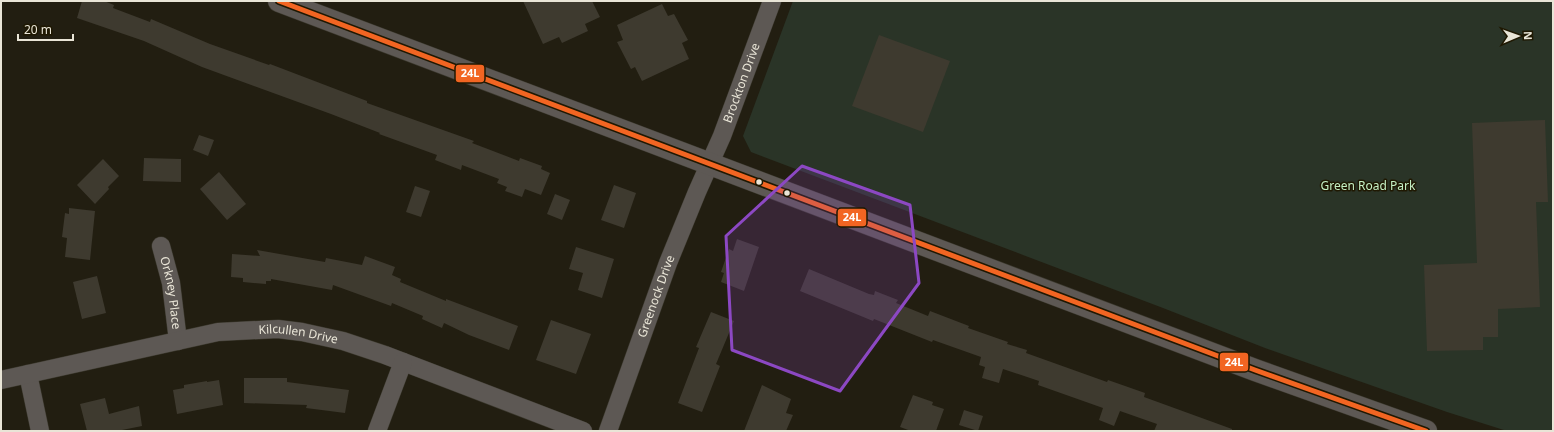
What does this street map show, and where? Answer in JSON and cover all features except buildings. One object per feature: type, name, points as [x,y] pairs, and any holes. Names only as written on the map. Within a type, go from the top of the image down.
[{"type":"street","points":[[279,1],[1255,370],[1426,431]]},
{"type":"street","name":"Brockton Drive","points":[[710,164],[772,1]]},
{"type":"street","name":"Greenock Drive","points":[[608,431],[668,263],[710,164]]},
{"type":"street","name":"Orkney Place","points":[[161,246],[171,283],[178,341]]},
{"type":"street","name":"Kilcullen Drive","points":[[1,380],[218,332],[278,329],[302,332],[343,341],[583,431]]},
{"type":"street","points":[[377,431],[402,362]]},
{"type":"street","points":[[28,374],[40,431]]},
{"type":"highlighted area","points":[[802,166],[910,205],[919,283],[840,391],[732,350],[726,236]]},
{"type":"green space","name":"Green Road Park","points":[[793,1],[1553,1],[1553,431],[1507,431],[1447,412],[1265,348],[751,152],[743,136]]},
{"type":"transit line","name":"24L","points":[[279,1],[1255,370],[1426,431]]}]
